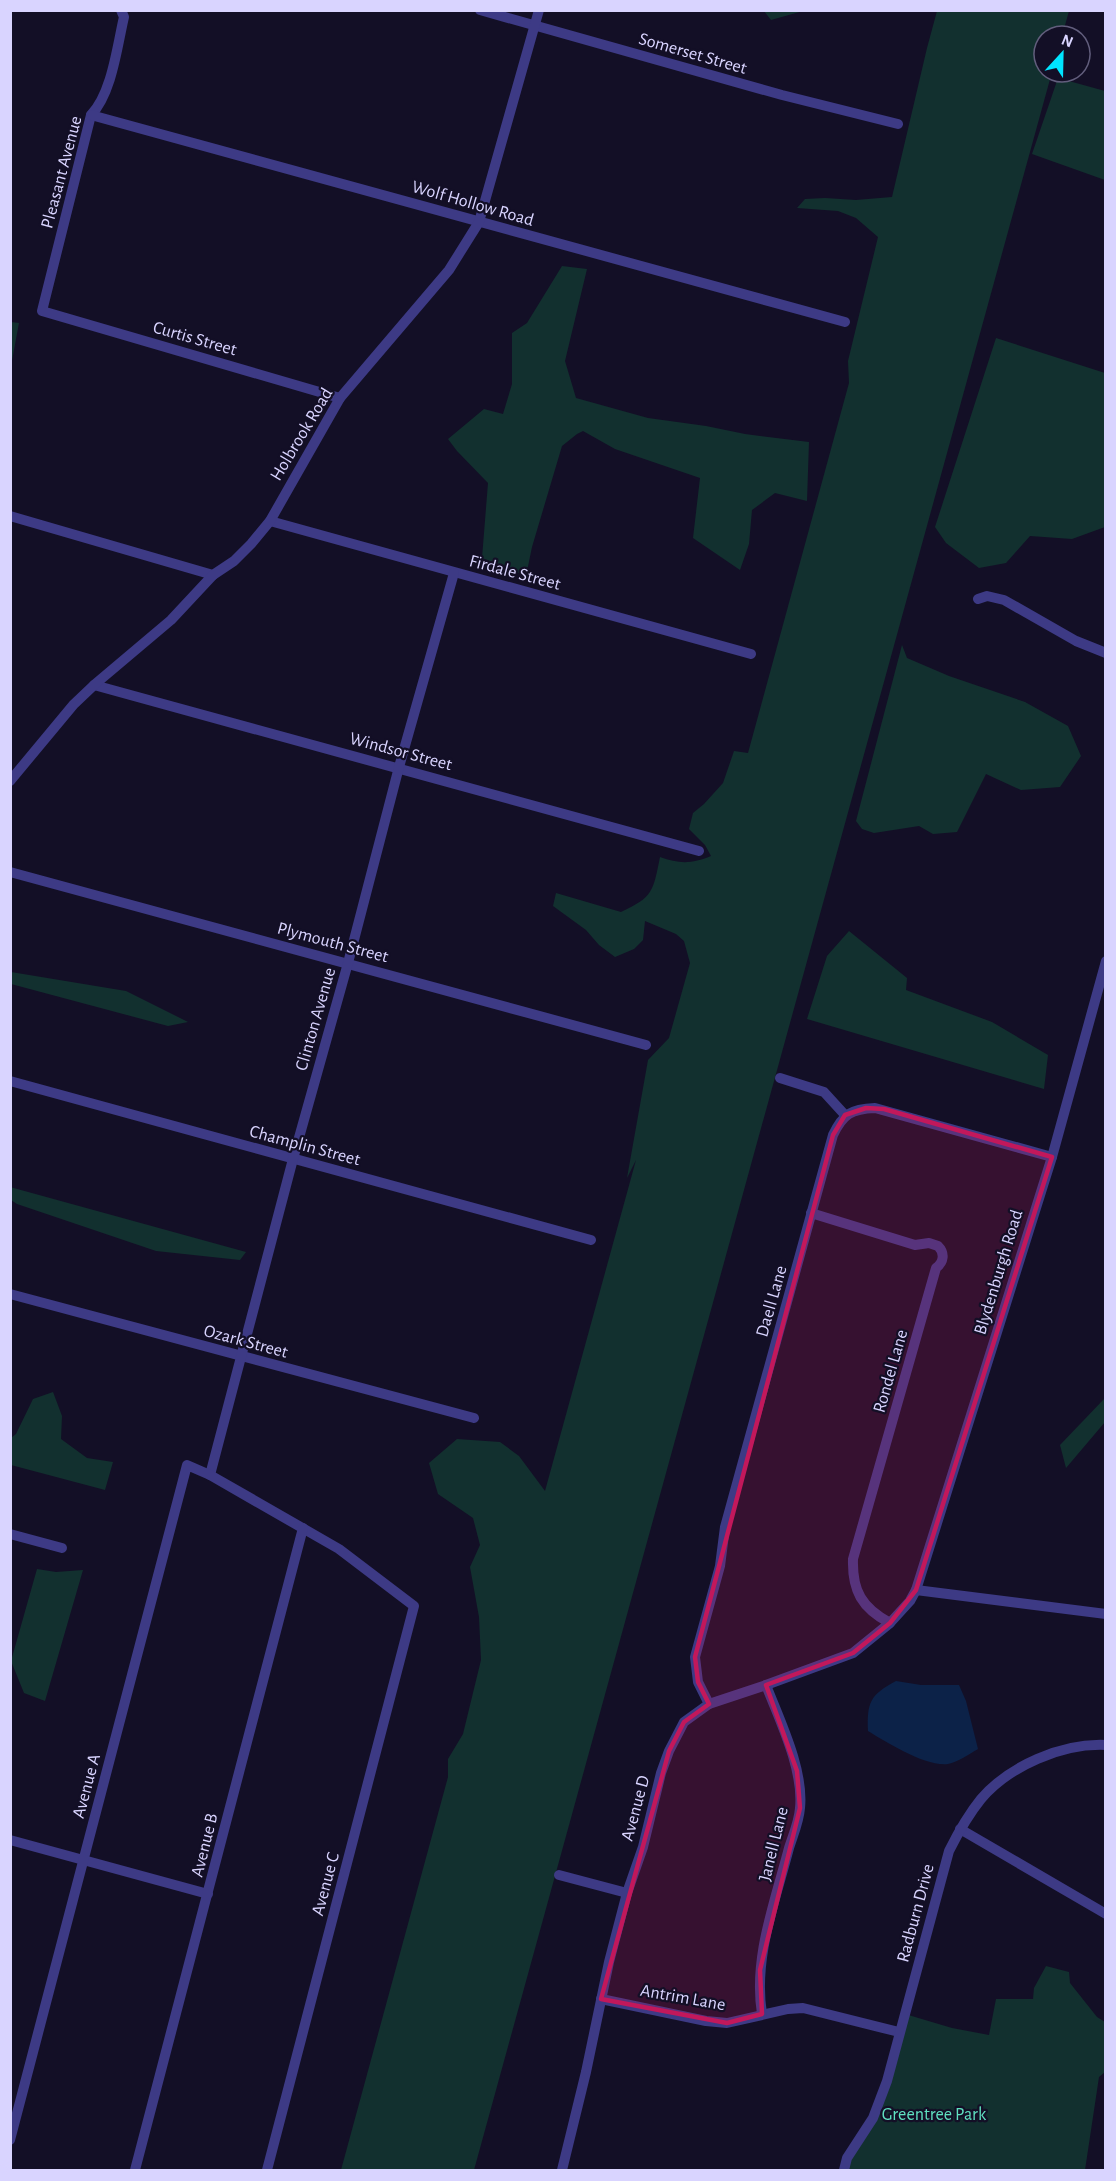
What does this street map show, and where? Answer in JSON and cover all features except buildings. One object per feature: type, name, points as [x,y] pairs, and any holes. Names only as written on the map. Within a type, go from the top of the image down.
[{"type":"street","name":"Pleasant Avenue","points":[[42,311],[92,115],[100,106],[105,94],[124,17],[121,10]]},
{"type":"street","name":"Somerset Street","points":[[480,10],[782,95],[898,124]]},
{"type":"street","name":"Holbrook Road","points":[[10,781],[74,704],[94,684],[171,620],[213,575],[234,561],[270,521],[340,398],[449,270],[478,222],[539,10]]},
{"type":"street","name":"Wolf Hollow Road","points":[[92,115],[845,322]]},
{"type":"street","name":"Curtis Street","points":[[42,311],[340,398]]},
{"type":"street","points":[[10,516],[213,575]]},
{"type":"street","name":"Firdale Street","points":[[270,521],[751,654]]},
{"type":"street","name":"Clinton Avenue","points":[[210,1475],[399,767],[454,573]]},
{"type":"street","points":[[978,598],[987,596],[1004,600],[1076,641],[1106,653]]},
{"type":"street","name":"Windsor Street","points":[[94,684],[699,851]]},
{"type":"street","name":"Plymouth Street","points":[[10,872],[646,1045]]},
{"type":"street","name":"Blydenburgh Road","points":[[916,1590],[1052,1157],[1106,961]]},
{"type":"street","points":[[780,1078],[824,1092],[845,1115],[866,1108],[884,1109],[1052,1157]]},
{"type":"street","name":"Champlin Street","points":[[10,1081],[591,1240]]},
{"type":"street","name":"Daell Lane","points":[[709,1704],[698,1682],[696,1671],[698,1645],[720,1566],[725,1527],[833,1135],[845,1115]]},
{"type":"street","name":"Rondel Lane","points":[[811,1213],[915,1245],[929,1243],[938,1246],[943,1254],[941,1263],[936,1268],[853,1559],[858,1594],[875,1615],[890,1623]]},
{"type":"street","name":"Ozark Street","points":[[10,1294],[474,1418]]},
{"type":"street","name":"Avenue A","points":[[10,2140],[187,1466],[210,1475]]},
{"type":"street","points":[[210,1475],[303,1528]]},
{"type":"street","name":"Avenue C","points":[[267,2170],[414,1606],[339,1549],[303,1528]]},
{"type":"street","name":"Avenue B","points":[[135,2170],[303,1528]]},
{"type":"street","points":[[10,1534],[62,1548]]},
{"type":"street","points":[[916,1590],[1106,1614]]},
{"type":"street","name":"Avenue D","points":[[562,2170],[627,1893],[643,1847],[661,1773],[684,1722],[709,1704],[853,1653],[890,1623],[910,1601],[916,1590]]},
{"type":"street","name":"Janell Lane","points":[[762,2014],[759,1996],[760,1970],[766,1937],[800,1808],[797,1771],[766,1685]]},
{"type":"street","name":"Radburn Drive","points":[[844,2170],[847,2158],[873,2118],[887,2081],[949,1851],[960,1829],[993,1787],[1012,1773],[1043,1756],[1070,1748],[1094,1744],[1106,1745]]},
{"type":"street","points":[[960,1829],[1106,1914]]},
{"type":"street","points":[[10,1840],[208,1894]]},
{"type":"street","points":[[559,1875],[627,1893]]},
{"type":"street","name":"Antrim Lane","points":[[601,1999],[727,2023],[762,2014],[803,2008],[899,2032]]},
{"type":"highlighted area","points":[[866,1108],[884,1109],[1052,1157],[916,1590],[890,1623],[853,1653],[766,1685],[797,1771],[800,1808],[760,1970],[762,2014],[727,2023],[601,1999],[669,1751],[684,1722],[709,1704],[698,1682],[695,1657],[833,1135],[845,1115]]},
{"type":"green space","points":[[764,11],[803,11],[771,20]]},
{"type":"green space","points":[[937,11],[1069,11],[1065,24],[1032,24],[1032,84],[1049,84],[474,2170],[341,2170],[448,1777],[448,1759],[463,1734],[481,1660],[479,1617],[470,1567],[480,1545],[473,1518],[438,1494],[429,1463],[457,1439],[500,1442],[519,1456],[545,1491],[636,1160],[627,1178],[648,1060],[669,1038],[690,963],[684,941],[676,934],[645,921],[643,940],[634,949],[615,957],[599,945],[586,930],[553,906],[556,893],[621,912],[640,902],[650,892],[660,857],[686,862],[698,861],[711,856],[705,845],[689,829],[693,813],[723,783],[734,751],[748,753],[849,383],[848,361],[878,237],[856,218],[838,211],[797,208],[805,199],[856,200],[892,197]]},
{"type":"green space","points":[[1056,84],[1080,84],[1105,91],[1105,180],[1032,154]]},
{"type":"green space","points":[[562,266],[587,269],[565,361],[576,398],[648,418],[809,442],[807,501],[775,493],[752,510],[749,544],[740,570],[693,538],[700,478],[615,449],[583,431],[562,446],[532,547],[526,576],[482,558],[488,483],[448,439],[484,409],[503,414],[512,384],[512,333],[527,323]]},
{"type":"green space","points":[[10,322],[19,323],[11,366]]},
{"type":"green space","points":[[996,338],[1105,373],[1105,527],[1072,539],[1030,536],[1006,563],[979,568],[946,543],[935,527]]},
{"type":"green space","points":[[902,645],[907,658],[949,676],[1025,702],[1068,726],[1081,756],[1060,787],[1021,790],[986,774],[957,832],[933,834],[919,826],[874,833],[862,829],[856,821]]},
{"type":"green space","points":[[849,931],[907,978],[906,990],[992,1022],[1048,1055],[1044,1089],[807,1019],[827,956]]},
{"type":"green space","points":[[11,972],[126,991],[188,1022],[168,1026],[11,984]]},
{"type":"green space","points":[[10,1187],[246,1252],[240,1260],[156,1251],[17,1204],[11,1200]]},
{"type":"green space","points":[[53,1392],[62,1416],[61,1439],[87,1458],[113,1462],[105,1490],[11,1465],[11,1438],[16,1434],[33,1399]]},
{"type":"green space","points":[[1105,1398],[1105,1422],[1066,1468],[1060,1445]]},
{"type":"green space","points":[[37,1569],[56,1572],[83,1570],[45,1701],[24,1693],[11,1661]]},
{"type":"green space","name":"Greentree Park","points":[[1046,1966],[1069,1972],[1070,1983],[1097,2017],[1105,2022],[1105,2072],[1099,2077],[1085,2170],[845,2170],[873,2118],[905,2014],[952,2028],[989,2035],[996,1999],[1033,1999],[1034,1988]]},
{"type":"water","points":[[896,1681],[921,1685],[959,1685],[966,1701],[978,1749],[960,1760],[939,1764],[906,1753],[868,1731],[868,1713],[872,1700],[875,1695]]}]
